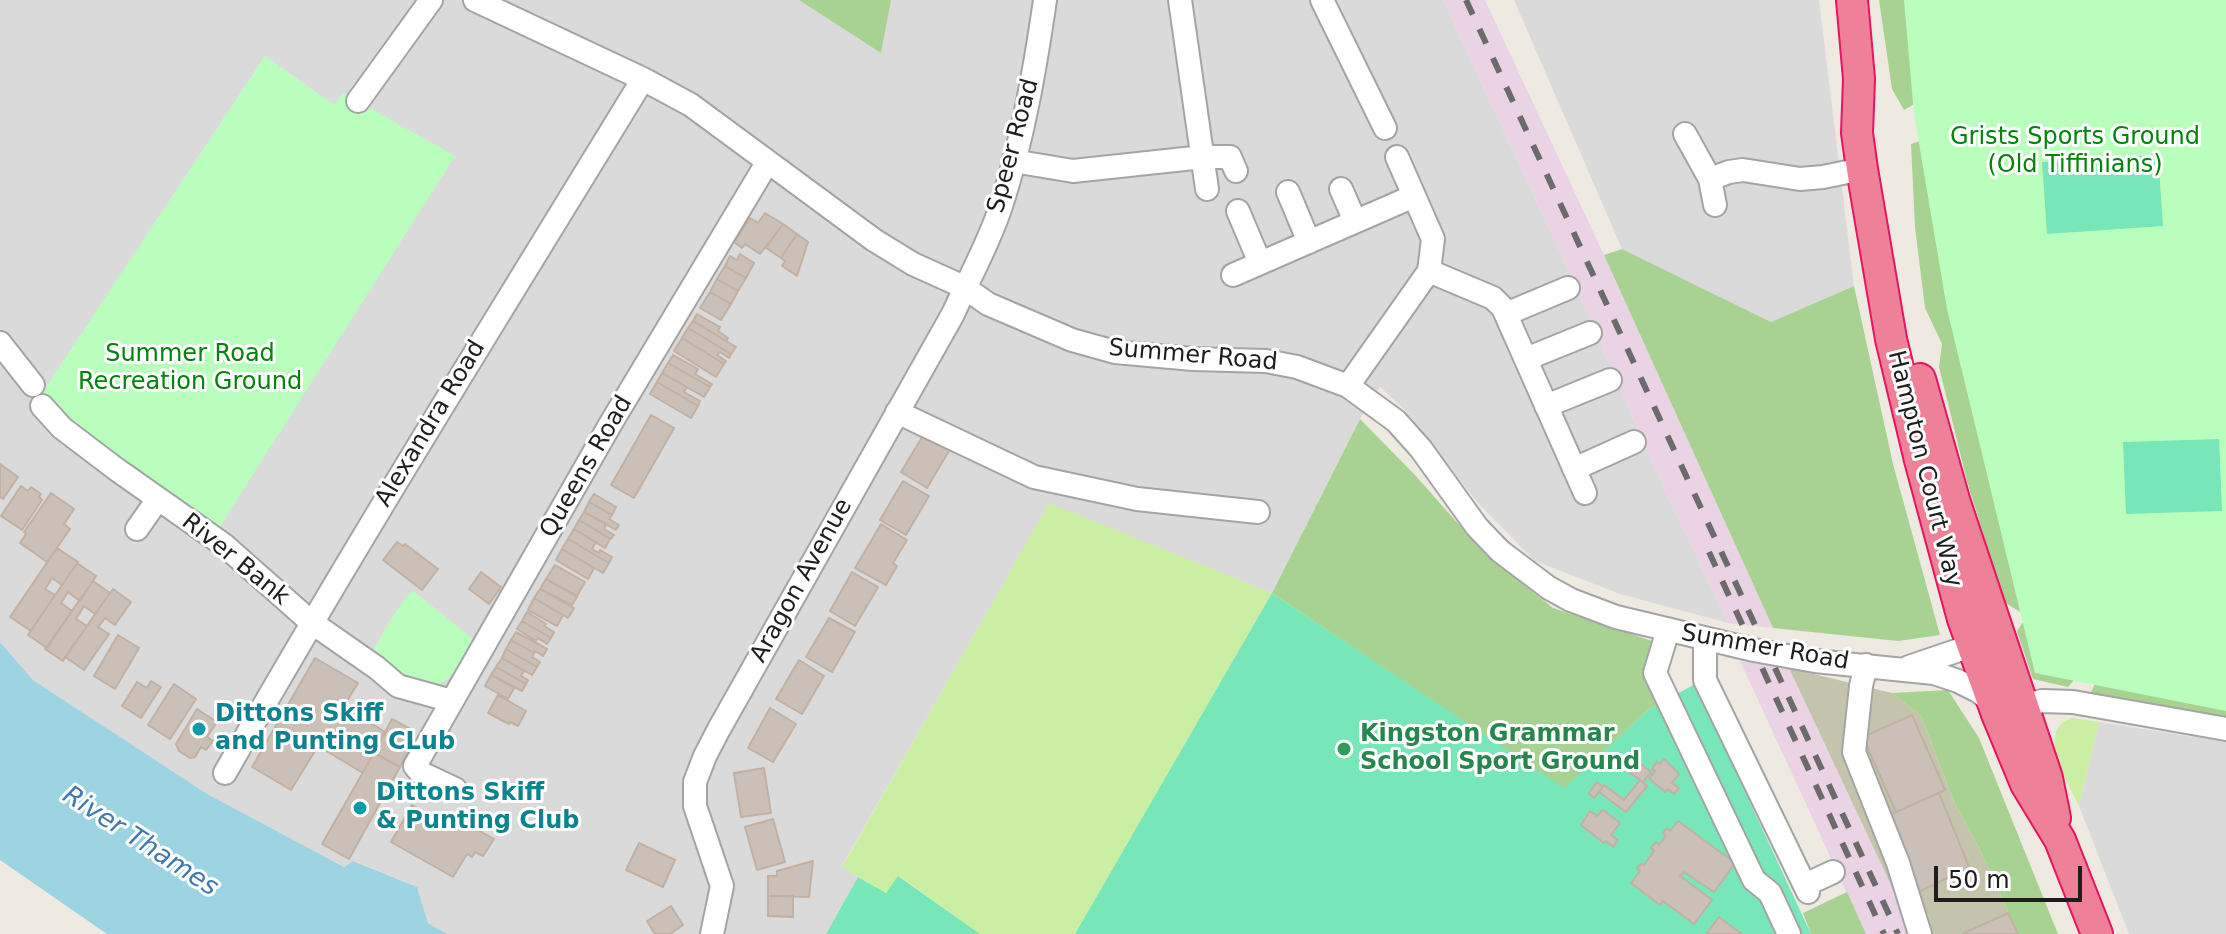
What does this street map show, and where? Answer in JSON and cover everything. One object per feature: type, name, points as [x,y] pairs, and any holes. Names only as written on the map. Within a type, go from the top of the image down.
[{"type":"highway","name":"Hampton Court Way","points":[[1852,0],[1859,79],[1857,133],[1862,169],[1895,354],[1920,460],[1968,636],[2004,708],[2047,778],[2060,840],[2097,934]]},
{"type":"highway","name":"Hampton Court Way","points":[[1859,79],[1873,129],[1897,277],[1921,382],[1955,503],[2004,708]]},
{"type":"street","points":[[358,101],[431,0]]},
{"type":"street","name":"Summer Road","points":[[475,0],[691,105],[874,240],[913,264],[964,287],[988,304],[1072,340],[1115,352],[1266,361],[1297,367],[1348,386],[1396,421],[1421,449],[1477,527],[1500,551],[1521,569],[1571,600],[1616,617],[1705,640],[1815,661],[1934,673],[1958,681],[2004,708]]},
{"type":"street","name":"Speer Road","points":[[964,287],[1000,208],[1037,57],[1045,0]]},
{"type":"street","points":[[1180,0],[1207,189]]},
{"type":"street","points":[[1322,0],[1385,128]]},
{"type":"street","name":"Alexandra Road","points":[[225,773],[311,622],[643,79]]},
{"type":"street","points":[[1685,134],[1710,179],[1715,205]]},
{"type":"street","points":[[1013,161],[1073,171],[1230,157],[1236,171]]},
{"type":"street","points":[[1348,386],[1429,271],[1433,239],[1397,157]]},
{"type":"street","name":"Queens Road","points":[[455,789],[421,773],[415,766],[611,423],[767,163]]},
{"type":"street","points":[[1710,179],[1743,170],[1800,179],[1862,169]]},
{"type":"street","points":[[1341,189],[1355,221]]},
{"type":"street","points":[[1288,192],[1309,242]]},
{"type":"street","points":[[1233,275],[1414,196]]},
{"type":"street","points":[[1238,211],[1260,263]]},
{"type":"street","points":[[1429,271],[1493,298],[1506,314],[1585,493]]},
{"type":"street","name":"Aragon Avenue","points":[[712,934],[722,886],[695,806],[695,782],[705,756],[953,314],[964,287]]},
{"type":"street","points":[[1506,314],[1568,288]]},
{"type":"street","points":[[1526,359],[1590,333]]},
{"type":"street","points":[[0,343],[33,385]]},
{"type":"street","points":[[1546,406],[1610,380]]},
{"type":"street","name":"River Bank","points":[[42,406],[62,428],[224,545],[311,622],[398,686],[452,701]]},
{"type":"street","points":[[897,412],[1034,477],[1137,499],[1258,512]]},
{"type":"street","points":[[1574,469],[1634,442]]},
{"type":"street","name":"River Bank","points":[[137,529],[158,499]]},
{"type":"street","points":[[1668,630],[1655,673],[1754,880],[1770,893],[1789,934]]},
{"type":"street","name":"Summer Road","points":[[1904,669],[1965,648],[1968,636]]},
{"type":"street","points":[[1705,640],[1705,680],[1807,889],[1833,872]]},
{"type":"street","points":[[1866,665],[1854,752],[1898,863],[1920,934]]},
{"type":"street","points":[[2004,708],[2042,701],[2073,702],[2226,729]]},
{"type":"shaded area","points":[[0,0],[1443,0],[1728,623],[1620,594],[1535,561],[1478,503],[1405,410],[1380,387],[1360,419],[1272,593],[1049,504],[842,866],[858,877],[826,934],[446,934],[428,923],[417,887],[354,861],[344,867],[207,795],[33,680],[0,642]],"holes":[[[265,56],[334,106],[344,93],[90,436],[43,393]]]},
{"type":"shaded area","points":[[1443,0],[1485,0],[1773,628],[1728,623]]},
{"type":"shaded area","points":[[1514,0],[1819,0],[1854,286],[1771,322],[1622,249]]},
{"type":"shaded area","points":[[1740,661],[1789,668],[1914,934],[1866,934]]},
{"type":"shaded area","points":[[1789,668],[1892,693],[1921,716],[1954,802],[1982,854],[2018,934],[1914,934]]},
{"type":"shaded area","points":[[2099,722],[2226,742],[2226,934],[2129,934],[2079,806]]},
{"type":"green space","points":[[799,0],[891,0],[881,53]]},
{"type":"green space","points":[[1879,0],[1918,0],[1935,92],[1904,110],[1892,89]]},
{"type":"green space","name":"Grists Sports Ground (Old Tiffinians)","points":[[1904,0],[2226,0],[2226,711],[2035,673],[1947,309],[1914,114]]},
{"type":"green space","name":"Summer Road Recreation Ground","points":[[265,56],[334,105],[343,93],[455,156],[219,528],[90,436],[42,393]]},
{"type":"green space","points":[[1925,139],[2086,667],[2068,687],[2033,679],[2017,631],[2027,616],[2004,602],[1967,481],[1939,367],[1942,344],[1925,308],[1915,227],[1911,144]]},
{"type":"green space","points":[[2158,155],[2163,226],[2047,234],[2042,162]]},
{"type":"green space","points":[[1622,249],[1771,322],[1854,286],[1893,464],[1940,635],[1898,641],[1773,628],[1604,255]]},
{"type":"green space","points":[[1360,419],[1485,554],[1553,608],[1655,642],[1664,702],[1648,710],[1564,789],[1272,593]]},
{"type":"green space","points":[[2219,439],[2222,511],[2126,514],[2123,442]]},
{"type":"green space","points":[[1049,503],[1272,593],[1075,934],[980,934],[899,876],[886,893],[842,867]]},
{"type":"green space","points":[[412,590],[473,639],[453,674],[440,683],[429,685],[409,678],[374,649]]},
{"type":"green space","name":"Kingston Grammar School Sport Ground","points":[[1272,593],[1564,788],[1648,710],[1695,684],[1811,934],[1075,934]]},
{"type":"green space","points":[[2097,679],[2226,693],[2226,722],[2089,697]]},
{"type":"green space","points":[[1948,690],[1979,738],[2058,934],[2018,934],[1982,854],[1954,802],[1921,716],[1892,693]]},
{"type":"green space","points":[[2072,718],[2099,722],[2079,806],[2062,771],[2055,745],[2061,724]]},
{"type":"green space","points":[[898,876],[980,934],[826,934],[858,877],[886,893]]},
{"type":"green space","points":[[1847,892],[1866,934],[1811,934],[1803,913]]},
{"type":"water","name":"River Thames","points":[[0,642],[33,680],[207,794],[344,867],[353,861],[417,887],[428,923],[447,934],[107,934],[0,860]]},
{"type":"building","points":[[765,213],[783,224],[760,254],[745,244],[742,248],[734,242],[750,218],[758,223]]},
{"type":"building","points":[[783,224],[797,234],[781,258],[766,248]]},
{"type":"building","points":[[797,234],[808,242],[797,276],[782,266],[785,261],[781,258]]},
{"type":"building","points":[[740,254],[754,263],[746,278],[725,266],[730,256],[737,260]]},
{"type":"building","points":[[725,266],[746,278],[738,291],[717,279]]},
{"type":"building","points":[[717,279],[738,291],[731,304],[710,292]]},
{"type":"building","points":[[710,292],[731,304],[721,320],[700,308]]},
{"type":"building","points":[[697,314],[720,327],[718,331],[728,338],[726,341],[693,321]]},
{"type":"building","points":[[693,321],[736,347],[731,354],[688,328]]},
{"type":"building","points":[[688,328],[731,354],[729,358],[720,352],[717,355],[726,361],[724,364],[682,338]]},
{"type":"building","points":[[682,338],[724,364],[716,377],[674,351]]},
{"type":"building","points":[[673,355],[698,369],[695,374],[712,384],[710,387],[668,363]]},
{"type":"building","points":[[668,363],[710,387],[704,397],[662,373]]},
{"type":"building","points":[[662,373],[687,387],[684,392],[700,401],[698,406],[657,382]]},
{"type":"building","points":[[657,382],[698,406],[691,418],[650,394]]},
{"type":"building","points":[[651,415],[674,428],[634,498],[611,485]]},
{"type":"building","points":[[924,434],[950,449],[927,488],[901,472]]},
{"type":"building","points":[[0,464],[18,477],[3,499],[0,497]]},
{"type":"building","points":[[903,481],[929,496],[906,535],[880,520]]},
{"type":"building","points":[[21,486],[28,491],[31,487],[41,494],[39,497],[42,500],[22,530],[1,516]]},
{"type":"building","points":[[51,493],[74,509],[64,524],[70,529],[47,562],[20,543]]},
{"type":"building","points":[[594,494],[616,507],[612,515],[589,502]]},
{"type":"building","points":[[589,502],[612,515],[609,519],[619,525],[616,530],[584,512]]},
{"type":"building","points":[[584,512],[606,524],[604,529],[614,535],[611,539],[579,520]]},
{"type":"building","points":[[579,520],[610,539],[605,548],[574,529]]},
{"type":"building","points":[[881,524],[907,540],[893,563],[897,566],[886,585],[855,568]]},
{"type":"building","points":[[574,529],[596,542],[592,549],[612,557],[609,563],[568,539]]},
{"type":"building","points":[[568,539],[609,563],[603,573],[562,549]]},
{"type":"building","points":[[397,542],[403,546],[405,544],[438,569],[422,590],[383,560]]},
{"type":"building","points":[[57,548],[78,562],[62,585],[52,578],[45,589],[55,595],[31,631],[10,617]]},
{"type":"building","points":[[562,549],[594,568],[588,579],[556,560]]},
{"type":"building","points":[[77,563],[96,576],[80,601],[68,592],[61,603],[72,611],[47,648],[28,635]]},
{"type":"building","points":[[555,565],[585,582],[577,596],[546,579]]},
{"type":"building","points":[[481,572],[501,587],[489,604],[469,589]]},
{"type":"building","points":[[852,572],[878,587],[855,626],[830,611]]},
{"type":"building","points":[[546,579],[577,597],[572,605],[540,589]]},
{"type":"building","points":[[93,581],[110,593],[95,614],[84,606],[76,619],[87,626],[63,661],[45,649]]},
{"type":"building","points":[[113,589],[131,602],[115,625],[105,618],[98,627],[109,634],[84,670],[65,657]]},
{"type":"building","points":[[540,589],[574,608],[568,618],[534,598]]},
{"type":"building","points":[[534,598],[563,615],[557,626],[528,610]]},
{"type":"building","points":[[527,612],[554,632],[551,638],[522,621]]},
{"type":"building","points":[[829,618],[855,632],[832,672],[806,657]]},
{"type":"building","points":[[522,621],[551,638],[547,644],[517,629]]},
{"type":"building","points":[[516,632],[547,649],[543,656],[511,640]]},
{"type":"building","points":[[118,635],[139,648],[115,689],[94,676]]},
{"type":"building","points":[[511,640],[534,653],[532,657],[540,662],[537,667],[506,649]]},
{"type":"building","points":[[506,649],[537,667],[532,675],[502,658]]},
{"type":"building","points":[[315,658],[358,683],[344,706],[385,732],[363,773],[318,746],[291,790],[252,767]]},
{"type":"building","points":[[502,658],[524,671],[521,676],[528,680],[526,684],[496,667]]},
{"type":"building","points":[[799,660],[824,676],[802,714],[776,699]]},
{"type":"building","points":[[496,667],[526,684],[522,691],[491,675]]},
{"type":"building","points":[[491,675],[514,688],[508,699],[485,686]]},
{"type":"building","points":[[151,681],[161,687],[141,718],[122,706],[137,682],[147,688]]},
{"type":"building","points":[[174,684],[196,699],[170,739],[148,725]]},
{"type":"building","points":[[498,695],[526,711],[518,726],[488,713]]},
{"type":"building","points":[[770,708],[796,724],[773,762],[748,748]]},
{"type":"building","name":"Dittons Skiff and Punting CLub","points":[[197,709],[217,722],[207,737],[213,741],[206,750],[201,747],[195,757],[190,758],[179,751],[176,744]]},
{"type":"building","points":[[1912,715],[1945,790],[1896,812],[1863,737]]},
{"type":"building","points":[[392,719],[414,731],[407,744],[411,746],[400,767],[374,753]]},
{"type":"building","name":"Dittons Skiff & Punting Club","points":[[374,753],[400,767],[349,859],[322,844]]},
{"type":"building","points":[[1628,753],[1651,772],[1643,782],[1619,765]]},
{"type":"building","points":[[1664,759],[1679,774],[1672,783],[1679,788],[1674,794],[1668,789],[1665,792],[1649,778],[1657,762],[1660,764]]},
{"type":"building","points":[[764,768],[771,813],[741,817],[734,773]]},
{"type":"building","points":[[1640,780],[1647,786],[1626,812],[1599,792],[1604,785],[1624,800]]},
{"type":"building","points":[[1597,782],[1603,787],[1594,798],[1589,793]]},
{"type":"building","points":[[1939,793],[1969,867],[1919,892],[1887,816]]},
{"type":"building","points":[[412,805],[453,828],[458,819],[494,839],[483,856],[475,852],[472,857],[467,854],[453,877],[391,842]]},
{"type":"building","points":[[1603,810],[1620,823],[1611,835],[1618,840],[1613,847],[1581,825],[1590,811],[1597,816]]},
{"type":"building","points":[[773,819],[785,862],[757,870],[745,827]]},
{"type":"building","points":[[1678,821],[1735,863],[1714,892],[1684,872],[1680,876],[1712,900],[1694,924],[1663,901],[1660,905],[1631,883],[1640,871],[1637,868],[1644,865],[1654,851],[1651,848],[1656,842],[1659,845],[1666,836],[1663,833],[1667,828],[1670,831]]},
{"type":"building","points":[[639,843],[675,860],[663,887],[626,870]]},
{"type":"building","points":[[813,861],[809,897],[768,896],[768,876],[777,876],[777,871]]},
{"type":"building","points":[[768,896],[793,896],[793,917],[768,916]]},
{"type":"building","points":[[671,906],[683,925],[670,934],[655,934],[647,921]]},
{"type":"building","points":[[2008,913],[2018,934],[1962,934]]},
{"type":"building","points":[[1719,917],[1732,927],[1742,934],[1706,934]]},
{"type":"railway","points":[[1466,0],[1898,934]]},
{"type":"railway","points":[[1709,552],[1884,934]]},
{"type":"place","name":"Dittons Skiff and Punting CLub","points":[[199,729]]},
{"type":"place","name":"Kingston Grammar School Sport Ground","points":[[1344,749]]},
{"type":"place","name":"Dittons Skiff & Punting Club","points":[[360,808]]}]
